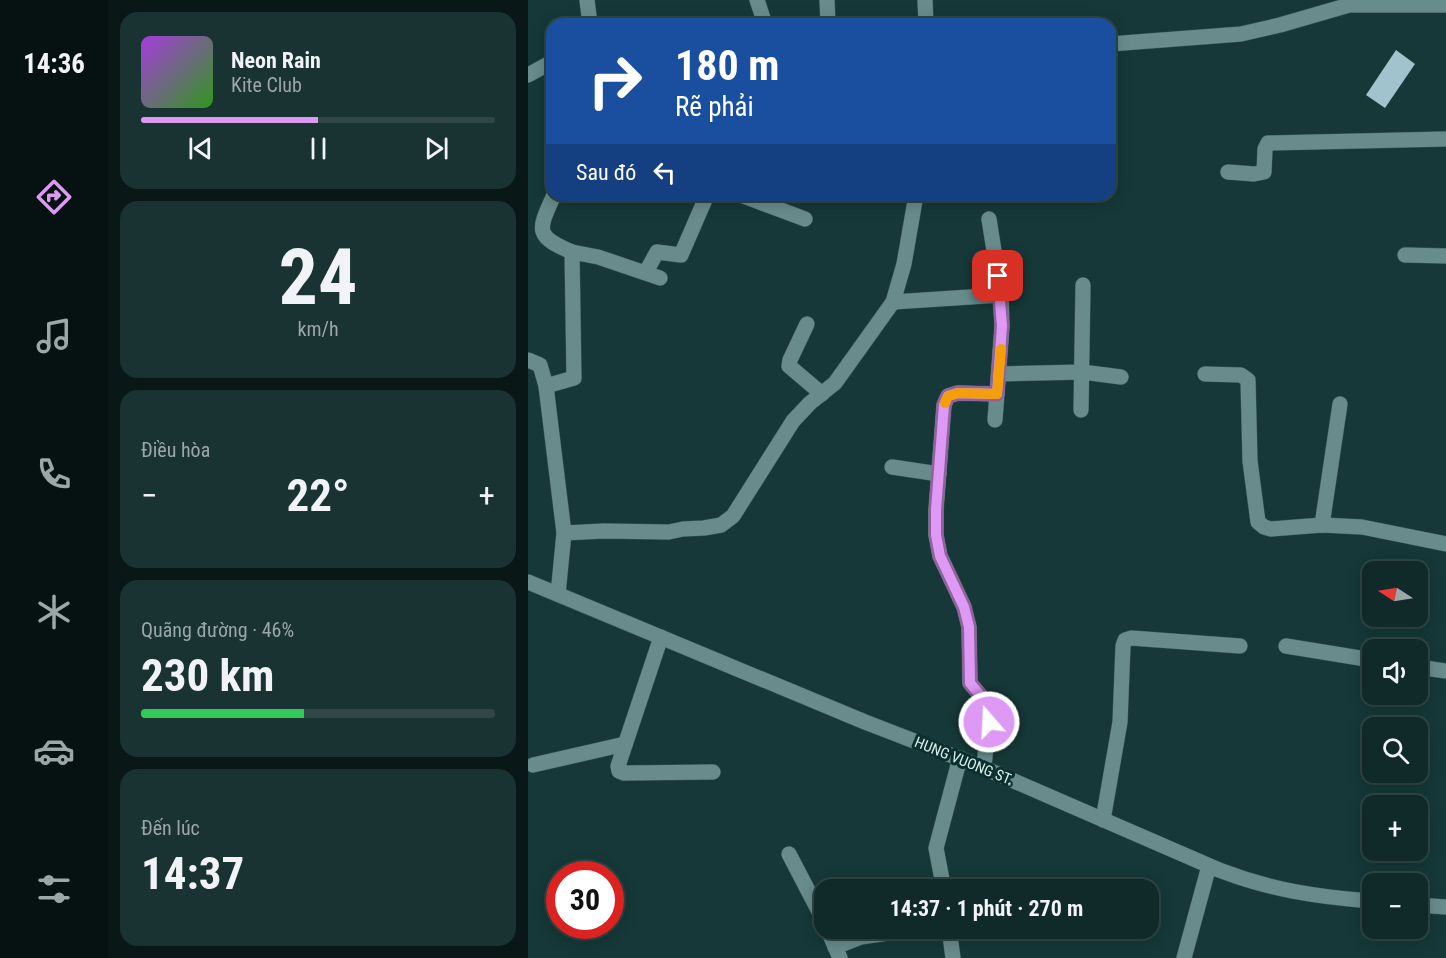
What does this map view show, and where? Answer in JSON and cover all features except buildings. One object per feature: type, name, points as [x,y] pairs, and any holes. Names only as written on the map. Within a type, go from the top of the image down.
[{"type":"street","points":[[587,0],[589,18]]},
{"type":"street","points":[[757,0],[763,18]]},
{"type":"street","points":[[826,0],[828,18]]},
{"type":"street","points":[[925,0],[926,18]]},
{"type":"street","points":[[1116,44],[1241,34],[1349,4],[1446,6]]},
{"type":"street","points":[[528,75],[546,64]]},
{"type":"street","points":[[1228,172],[1254,174],[1264,171],[1265,150],[1268,143],[1446,139]]},
{"type":"street","points":[[552,201],[542,229],[544,237],[551,243],[572,252],[598,257],[653,275],[657,252],[681,255],[704,201]]},
{"type":"street","points":[[757,201],[805,219]]},
{"type":"street","points":[[564,533],[603,531],[656,533],[704,528],[727,522],[793,421],[810,403],[835,383],[893,302],[904,264],[915,201]]},
{"type":"street","points":[[990,219],[1001,295],[1002,326],[995,420]]},
{"type":"street","points":[[546,386],[574,378],[572,252]]},
{"type":"street","points":[[1405,255],[1446,256]]},
{"type":"street","points":[[1081,410],[1083,285]]},
{"type":"street","points":[[893,302],[1001,295]]},
{"type":"street","points":[[807,324],[789,366],[822,394]]},
{"type":"street","points":[[528,360],[540,364],[546,386],[564,533],[558,594]]},
{"type":"street","points":[[1000,374],[1082,372],[1121,377]]},
{"type":"street","points":[[1205,374],[1241,375],[1248,380],[1248,443],[1258,522],[1263,527],[1271,529],[1322,525],[1378,530],[1446,544]]},
{"type":"street","points":[[984,768],[989,712],[985,701],[970,683],[969,627],[964,607],[940,556],[936,535],[944,405],[948,396],[958,393],[997,394]]},
{"type":"street","points":[[1322,525],[1340,404]]},
{"type":"street","points":[[892,467],[939,474]]},
{"type":"street","name":"HUNG VUONG ST.","points":[[528,582],[865,722],[984,768],[1209,866],[1251,882],[1282,890],[1362,900]]},
{"type":"street","points":[[661,637],[618,766],[619,771],[624,773],[713,772]]},
{"type":"street","points":[[1102,820],[1120,722],[1125,640],[1131,638],[1240,646]]},
{"type":"street","points":[[1286,646],[1362,658]]},
{"type":"street","points":[[1428,669],[1446,672]]},
{"type":"street","points":[[533,765],[625,744]]},
{"type":"street","points":[[942,879],[936,848],[960,758]]},
{"type":"street","points":[[789,854],[814,902]]},
{"type":"street","points":[[1184,958],[1209,866]]},
{"type":"street","points":[[1428,905],[1446,907]]},
{"type":"street","points":[[838,952],[858,939]]},
{"type":"street","points":[[950,939],[953,958]]},
{"type":"slow traffic","points":[[945,403],[948,396],[958,393],[997,394],[1001,349]]},
{"type":"route","points":[[989,722],[989,712],[985,701],[970,683],[969,627],[964,607],[940,556],[936,535],[936,510],[944,405],[948,396],[958,393],[997,394],[1002,326],[998,276]]}]
